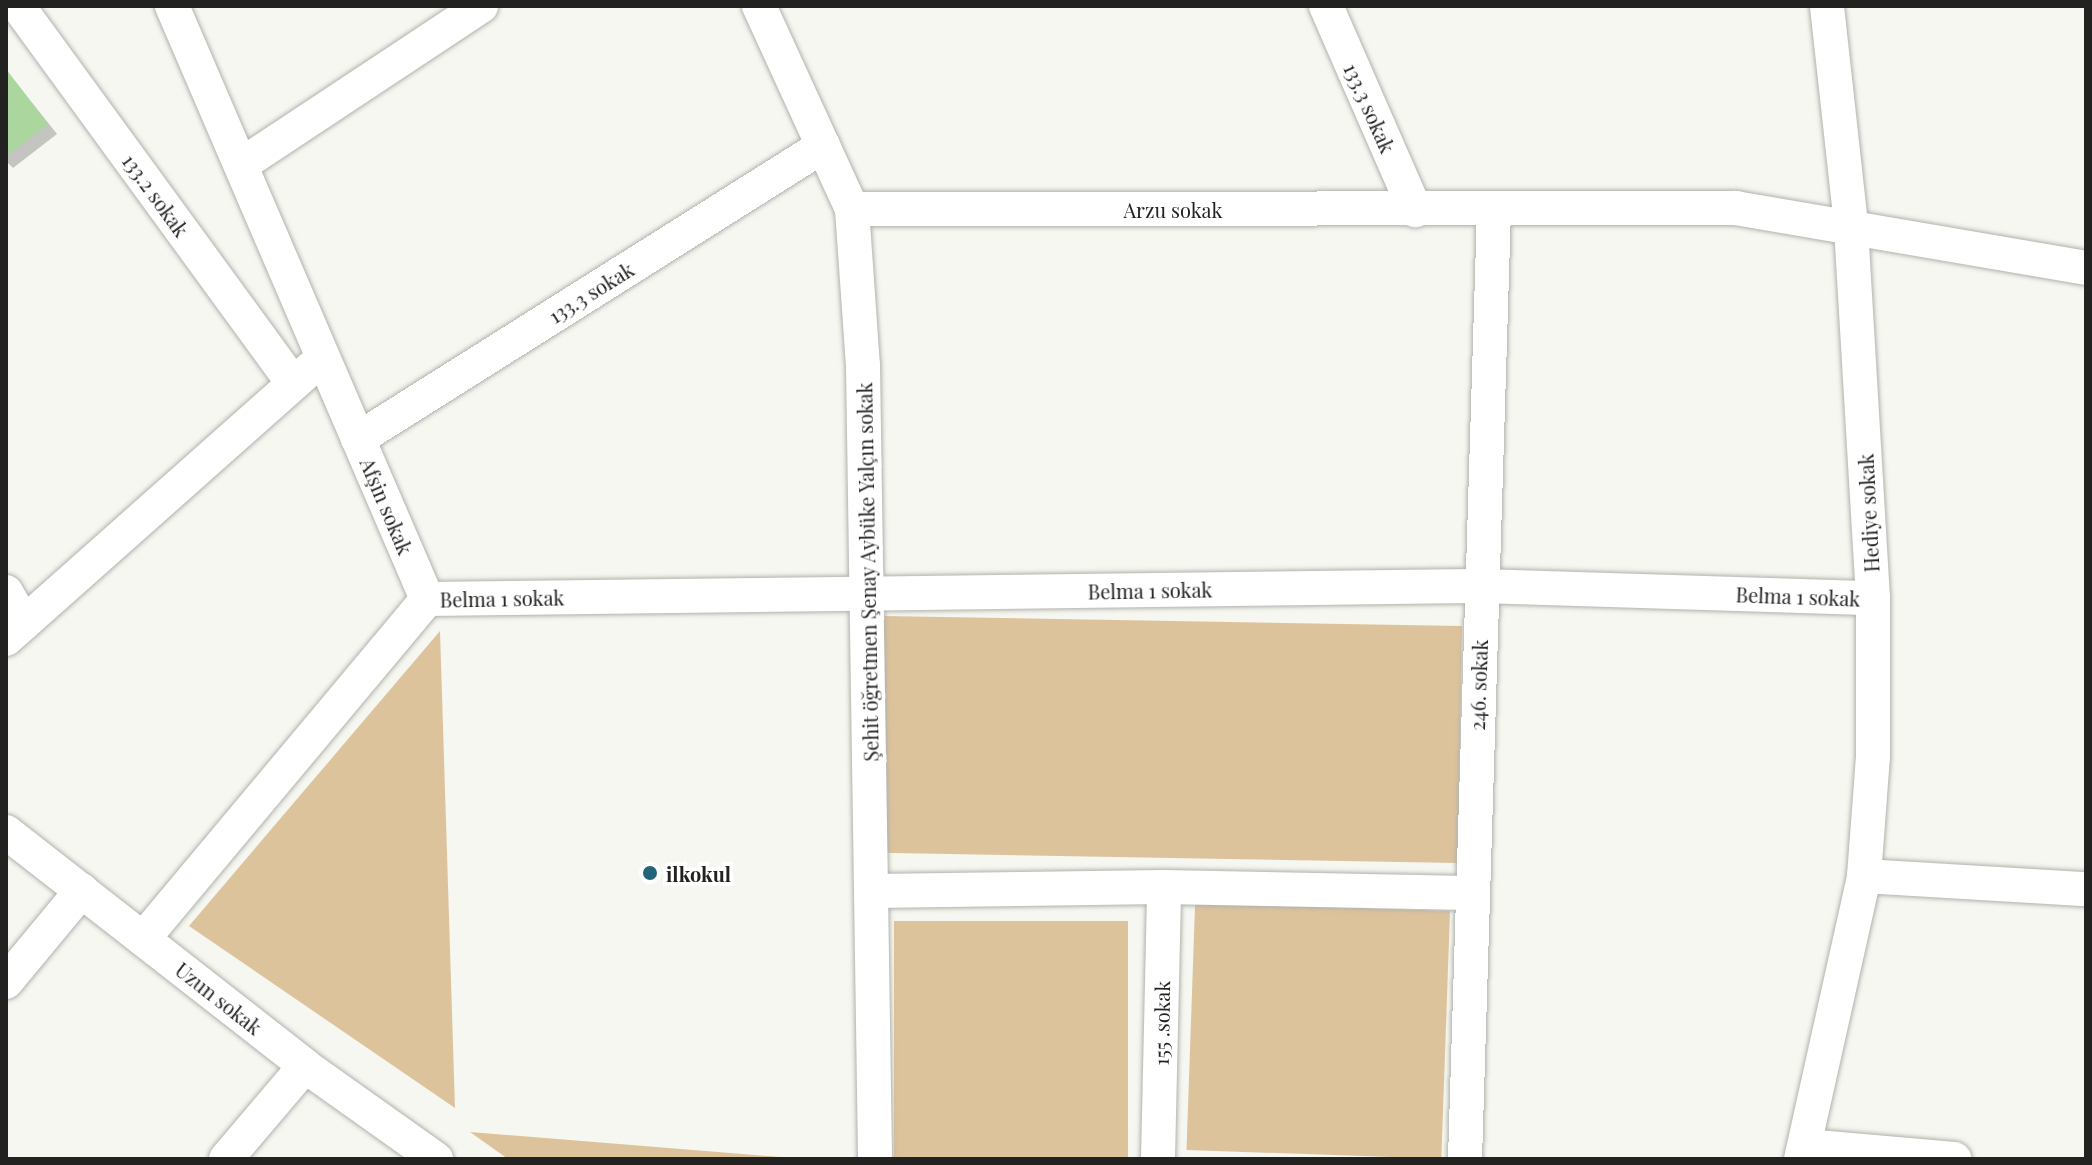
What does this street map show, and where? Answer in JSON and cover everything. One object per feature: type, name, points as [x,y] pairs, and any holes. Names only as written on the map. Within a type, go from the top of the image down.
[{"type":"street","name":"133.2 sokak","points":[[18,6],[293,383]]},
{"type":"street","name":"Afşin sokak","points":[[172,6],[427,599]]},
{"type":"street","points":[[241,165],[481,6]]},
{"type":"street","name":"Şehit öğretmen Şenay Aybüke Yalçın sokak","points":[[759,6],[852,209],[863,365],[874,891],[875,1159]]},
{"type":"street","name":"133.3 sokak","points":[[1326,6],[1415,210]]},
{"type":"street","name":"Hediye sokak","points":[[1803,1152],[1864,876],[1873,757],[1873,598],[1851,224],[1827,6]]},
{"type":"street","name":"133.3 sokak","points":[[358,439],[823,146]]},
{"type":"street","name":"Arzu sokak","points":[[852,209],[1494,211],[1736,208],[1851,224],[2086,268]]},
{"type":"street","name":"246. sokak","points":[[1465,1159],[1494,211]]},
{"type":"street","points":[[6,592],[15,631],[323,357]]},
{"type":"street","name":"Belma 1 sokak","points":[[427,599],[1481,586],[1873,598]]},
{"type":"street","points":[[143,939],[427,599]]},
{"type":"street","name":"Uzun sokak","points":[[6,832],[305,1066],[436,1159]]},
{"type":"street","points":[[1864,876],[2086,889]]},
{"type":"street","points":[[874,891],[1164,887],[1471,893]]},
{"type":"street","name":"155 .sokak","points":[[1158,1159],[1164,887]]},
{"type":"street","points":[[6,982],[82,890]]},
{"type":"street","points":[[226,1159],[305,1066]]},
{"type":"street","points":[[1803,1152],[1954,1159]]},
{"type":"shaded area","points":[[883,616],[1462,626],[1458,863],[879,853]]},
{"type":"shaded area","points":[[440,631],[455,1108],[189,926]]},
{"type":"shaded area","points":[[1195,902],[1450,911],[1441,1159],[1187,1150]]},
{"type":"shaded area","points":[[894,921],[1128,921],[1128,1159],[894,1159]]},
{"type":"shaded area","points":[[470,1132],[804,1159],[508,1159]]},
{"type":"building","points":[[6,69],[48,124],[6,156]]},
{"type":"place","name":"ilkokul","points":[[650,873]]}]
